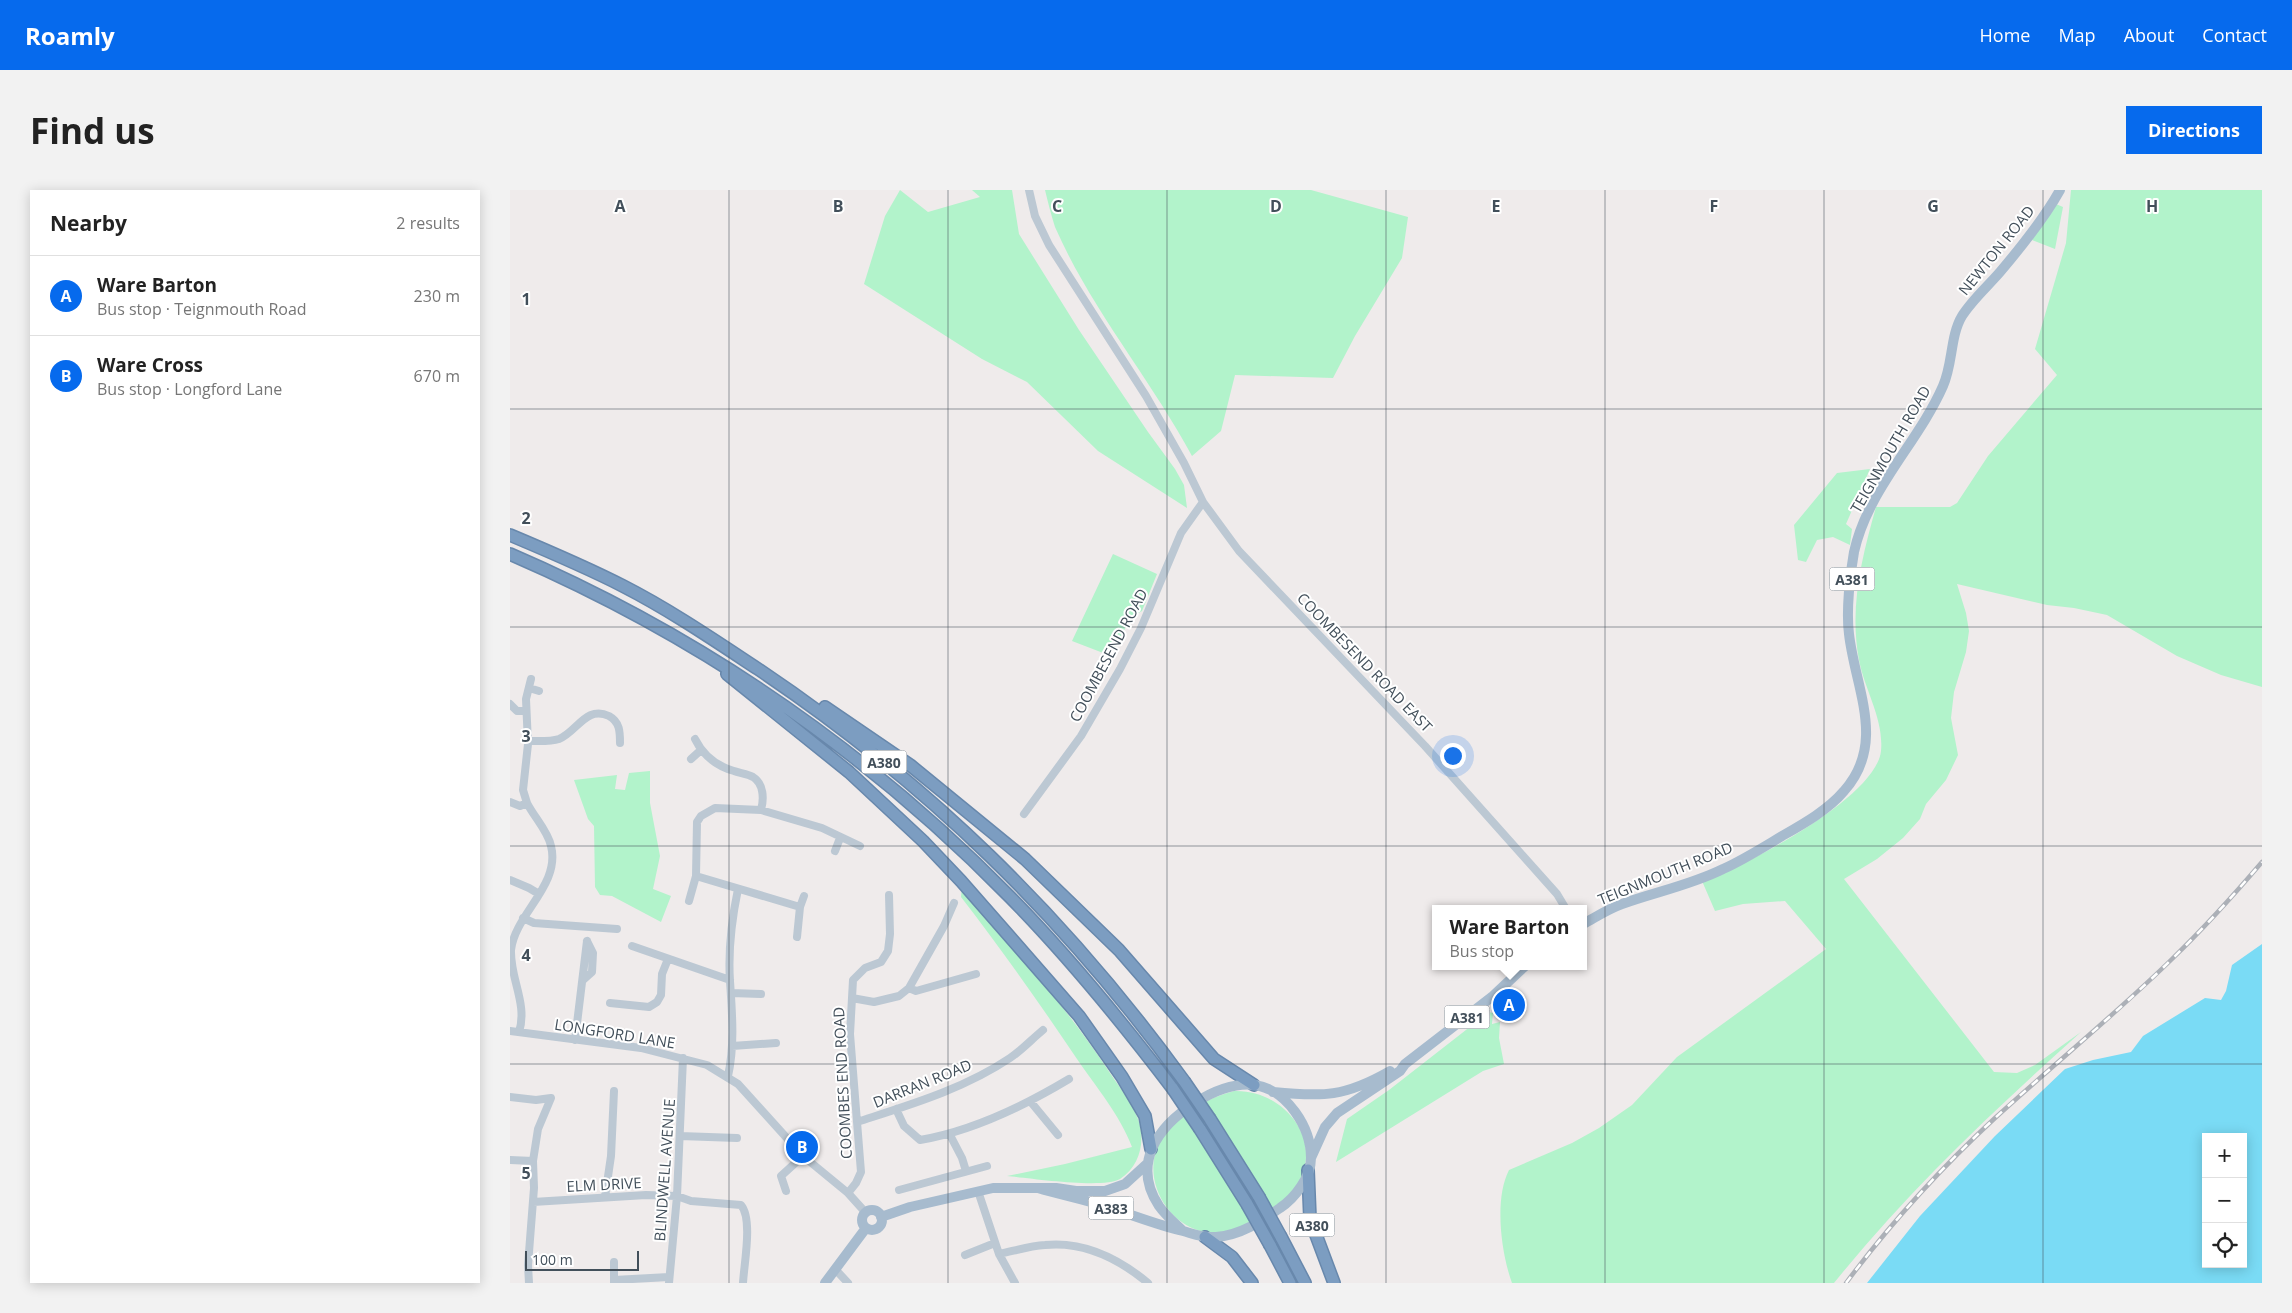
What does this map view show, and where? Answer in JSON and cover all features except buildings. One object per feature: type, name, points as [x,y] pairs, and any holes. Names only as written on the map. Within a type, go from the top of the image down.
[{"type":"highway","name":"A380","points":[[510,535],[624,586],[697,628],[788,689],[884,761],[996,861],[1041,906],[1108,983],[1184,1081],[1259,1197],[1305,1283]]},
{"type":"highway","name":"A380","points":[[510,554],[614,602],[701,651],[813,726],[880,778],[950,839],[1012,899],[1063,954],[1173,1089],[1248,1204],[1290,1283]]},
{"type":"highway","name":"A380","points":[[701,651],[749,693],[849,772],[923,841],[962,881],[1079,1016],[1122,1077],[1145,1116],[1151,1149]]},
{"type":"highway","name":"A380","points":[[788,689],[825,707],[881,745],[995,833],[1103,934],[1160,994],[1214,1059],[1254,1085]]},
{"type":"highway","name":"A380","points":[[1309,1164],[1310,1219],[1334,1283]]},
{"type":"highway","points":[[1205,1238],[1232,1257],[1252,1283]]},
{"type":"main road","name":"NEWTON ROAD","points":[[1957,330],[1961,318],[1968,307],[2024,242],[2060,190]]},
{"type":"main road","name":"TEIGNMOUTH ROAD","points":[[1587,922],[1618,905],[1722,870],[1801,826],[1844,791],[1860,767],[1867,731],[1866,714],[1849,633],[1848,613],[1854,554],[1858,537],[1874,500],[1930,412],[1943,386],[1951,364],[1957,330]]},
{"type":"main road","name":"A381","points":[[1309,1164],[1325,1127],[1337,1113],[1385,1082],[1405,1064],[1493,996],[1521,970]]},
{"type":"main road","name":"A381","points":[[1273,1092],[1318,1096],[1345,1092],[1359,1088],[1405,1064]]},
{"type":"main road","points":[[1254,1085],[1273,1092],[1291,1108],[1302,1123],[1307,1137],[1309,1164],[1300,1187],[1285,1205],[1240,1232],[1205,1238],[1183,1231],[1166,1215],[1155,1199],[1150,1182],[1148,1163],[1151,1149],[1161,1130],[1172,1118],[1204,1097],[1225,1089],[1254,1085]]},
{"type":"main road","name":"A383","points":[[881,1217],[978,1191],[1018,1187],[1095,1192],[1111,1190],[1125,1184],[1148,1163]]},
{"type":"main road","name":"A383","points":[[1038,1188],[1106,1206],[1166,1228],[1183,1231]]},
{"type":"main road","name":"A383","points":[[825,1283],[866,1228],[872,1230],[878,1228],[881,1223],[881,1217],[874,1211],[866,1213]]},
{"type":"main road","points":[[866,1213],[862,1221],[866,1228]]},
{"type":"street","name":"COOMBESEND ROAD EAST","points":[[1028,190],[1035,216],[1049,245],[1146,396],[1184,463],[1203,502],[1239,551],[1425,746],[1557,894],[1564,905]]},
{"type":"street","name":"COOMBESEND ROAD","points":[[1024,814],[1081,736],[1120,669],[1145,620],[1181,533],[1192,514],[1203,502]]},
{"type":"street","points":[[519,1032],[522,1013],[512,969],[511,951],[513,938],[523,918],[539,894],[547,877],[552,859],[552,847],[549,837],[527,803],[523,790],[528,741],[525,711],[531,680]]},
{"type":"street","points":[[529,688],[539,691]]},
{"type":"street","points":[[510,704],[517,711],[525,711]]},
{"type":"street","points":[[528,741],[558,739],[565,736],[584,718],[596,714],[604,714],[616,723],[620,729],[620,743]]},
{"type":"street","points":[[695,739],[700,750],[712,760],[729,770],[753,777],[762,790],[763,801],[761,810]]},
{"type":"street","points":[[691,759],[700,750]]},
{"type":"street","points":[[510,802],[520,806],[527,803]]},
{"type":"street","points":[[688,901],[696,876],[695,827],[701,816],[715,808],[761,810],[822,828],[860,846]]},
{"type":"street","points":[[835,851],[840,838]]},
{"type":"street","points":[[696,876],[800,907]]},
{"type":"street","points":[[510,880],[539,894]]},
{"type":"street","points":[[728,1076],[732,1059],[730,980],[733,913],[738,889]]},
{"type":"street","points":[[797,937],[800,907],[804,896]]},
{"type":"street","name":"COOMBES END ROAD","points":[[848,1193],[856,1184],[860,1172],[850,1034],[854,980],[865,968],[880,962],[888,951],[890,934],[889,896]]},
{"type":"street","points":[[852,998],[874,1002],[899,996],[909,988],[944,926],[954,903]]},
{"type":"street","points":[[523,918],[534,923],[617,929]]},
{"type":"street","points":[[632,946],[730,980]]},
{"type":"street","points":[[610,1003],[649,1007],[656,1002],[661,995],[662,974],[668,960]]},
{"type":"street","points":[[909,988],[916,991],[976,974]]},
{"type":"street","points":[[575,1040],[583,980]]},
{"type":"street","points":[[731,993],[761,994]]},
{"type":"street","points":[[623,1005],[624,995]]},
{"type":"street","name":"DARRAN ROAD","points":[[857,1122],[972,1080],[1011,1057],[1043,1030]]},
{"type":"street","name":"LONGFORD LANE","points":[[510,1031],[641,1048],[706,1065],[728,1076],[753,1099],[804,1156],[848,1193],[866,1213]]},
{"type":"street","points":[[732,1046],[776,1043]]},
{"type":"street","name":"BLINDWELL AVENUE","points":[[669,1280],[677,1196],[683,1058]]},
{"type":"street","points":[[896,1109],[904,1126],[920,1140],[950,1135],[1030,1101],[1070,1079]]},
{"type":"street","points":[[605,1197],[611,1156],[614,1092]]},
{"type":"street","points":[[510,1097],[536,1100],[550,1098],[538,1129],[532,1161],[533,1202],[528,1283]]},
{"type":"street","points":[[1030,1101],[1058,1135]]},
{"type":"street","points":[[950,1135],[962,1158],[966,1171]]},
{"type":"street","points":[[680,1136],[737,1138]]},
{"type":"street","points":[[786,1191],[782,1176],[804,1156]]},
{"type":"street","points":[[510,1160],[532,1161]]},
{"type":"street","points":[[899,1190],[987,1166]]},
{"type":"street","points":[[978,1191],[998,1254],[1015,1283]]},
{"type":"street","name":"ELM DRIVE","points":[[533,1202],[646,1195],[677,1196],[691,1201],[741,1205],[746,1211],[747,1228],[743,1283]]},
{"type":"street","points":[[965,1255],[994,1243]]},
{"type":"street","points":[[998,1254],[1043,1245],[1066,1244],[1086,1247],[1118,1261],[1148,1283]]},
{"type":"street","points":[[614,1262],[614,1282],[669,1280]]},
{"type":"street","points":[[835,1269],[848,1283]]},
{"type":"green space","points":[[900,190],[928,212],[980,197],[972,190],[1012,190],[1019,234],[1079,330],[1175,469],[1184,485],[1187,508],[1098,451],[1027,382],[982,359],[864,284],[885,216]]},
{"type":"green space","points":[[1045,190],[1311,190],[1408,217],[1402,258],[1355,336],[1333,378],[1235,375],[1221,431],[1192,456],[1176,427],[1086,286],[1055,227]]},
{"type":"green space","points":[[2071,190],[2262,190],[2262,687],[2221,675],[2177,656],[2107,615],[2047,605],[1957,584],[1966,613],[1969,631],[1966,652],[1954,692],[1951,718],[1958,755],[1946,780],[1926,804],[1920,819],[1903,838],[1877,859],[1844,879],[1994,1072],[2017,1073],[2035,1065],[2081,1032],[1921,1184],[1834,1283],[1512,1283],[1502,1242],[1500,1211],[1504,1182],[1509,1170],[1572,1143],[1599,1128],[1632,1105],[1677,1057],[1826,949],[1785,901],[1743,904],[1715,911],[1702,881],[1747,861],[1805,828],[1833,809],[1857,789],[1874,770],[1881,751],[1880,728],[1859,660],[1855,621],[1858,582],[1876,507],[1950,507],[1957,503],[1988,456],[2057,375],[2035,349],[2066,243]]},
{"type":"green space","points":[[2056,204],[2063,207],[2055,249],[2032,240]]},
{"type":"green space","points":[[1870,469],[1846,524],[1852,529],[1850,545],[1833,537],[1817,540],[1806,562],[1798,560],[1794,525],[1837,473]]},
{"type":"green space","points":[[1113,554],[1157,574],[1142,611],[1131,617],[1111,656],[1072,641]]},
{"type":"green space","points":[[650,771],[650,803],[660,856],[653,889],[671,896],[661,922],[612,896],[600,895],[595,887],[594,826],[588,819],[574,780],[617,775],[615,789],[625,790],[629,773]]},
{"type":"green space","points":[[962,886],[1072,1020],[1131,1105],[1140,1127],[1140,1152],[1127,1174],[1120,1179],[1111,1182],[1082,1183],[1007,1176],[1132,1147],[1107,1101],[1021,977],[961,897]]},
{"type":"green space","points":[[1489,1012],[1493,1013],[1492,1024],[1500,1022],[1499,1038],[1504,1064],[1483,1071],[1336,1162],[1347,1119],[1389,1090]]},
{"type":"green space","points":[[1234,1091],[1253,1093],[1270,1099],[1284,1109],[1296,1122],[1303,1138],[1306,1154],[1303,1172],[1294,1189],[1286,1198],[1252,1221],[1238,1228],[1223,1232],[1201,1231],[1187,1225],[1165,1205],[1154,1177],[1154,1162],[1157,1148],[1165,1134],[1187,1113],[1205,1102]]},
{"type":"water","points":[[2262,944],[2262,1283],[1867,1283],[1920,1216],[1995,1136],[2065,1069],[2093,1060],[2131,1052],[2143,1036],[2205,998],[2221,1000],[2226,991],[2232,965]]},
{"type":"railway","points":[[1846,1283],[1898,1218],[1955,1157],[1995,1118],[2172,959],[2218,912],[2262,862]]},
{"type":"place","name":"Ware Barton","points":[[1509,1005]]},
{"type":"place","name":"Ware Cross","points":[[802,1147]]}]
